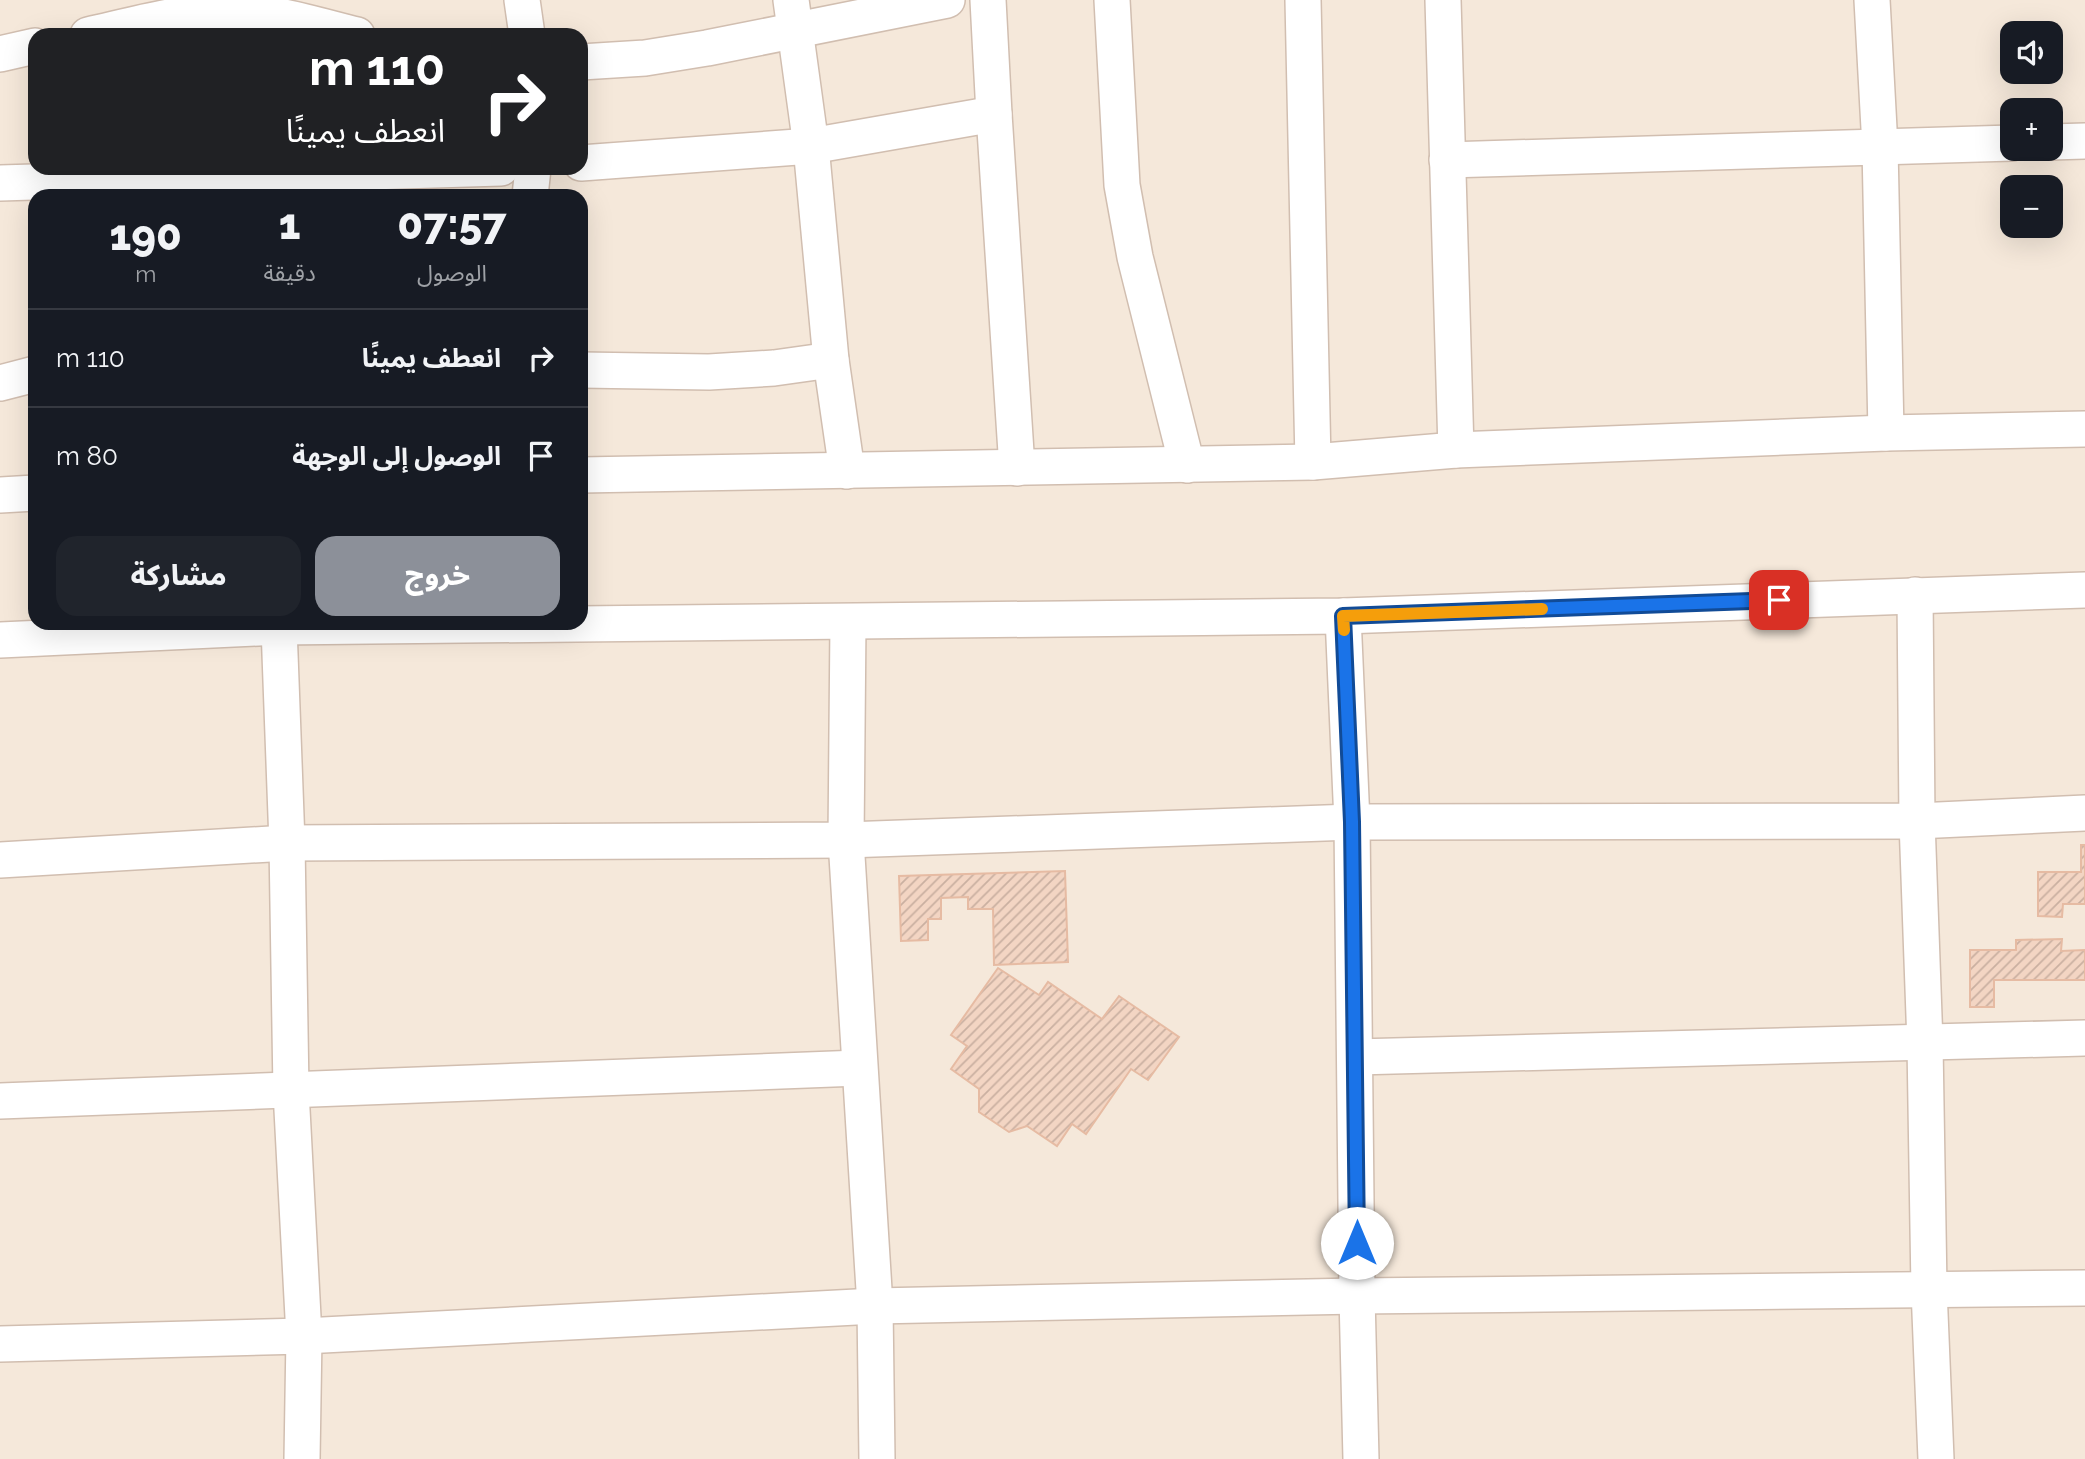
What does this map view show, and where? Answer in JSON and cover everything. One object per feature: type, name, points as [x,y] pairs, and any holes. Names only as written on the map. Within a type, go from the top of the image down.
[{"type":"street","points":[[522,0],[526,28]]},
{"type":"street","points":[[588,62],[645,58],[793,15],[947,0]]},
{"type":"street","points":[[988,0],[1017,468]]},
{"type":"street","points":[[1112,0],[1122,185],[1135,257],[1187,465]]},
{"type":"street","points":[[1303,0],[1313,462]]},
{"type":"street","points":[[1443,0],[1456,450]]},
{"type":"street","points":[[1872,0],[1880,147],[1886,433]]},
{"type":"street","points":[[121,28],[231,5],[328,28]]},
{"type":"street","points":[[793,15],[811,146],[831,360],[847,471]]},
{"type":"street","points":[[0,54],[28,48]]},
{"type":"street","points":[[588,162],[811,146],[994,114]]},
{"type":"street","points":[[2063,142],[2085,141]]},
{"type":"street","points":[[1447,160],[2000,143]]},
{"type":"street","points":[[0,183],[66,189],[376,184],[446,175]]},
{"type":"street","points":[[588,370],[709,372],[774,368],[831,360]]},
{"type":"street","points":[[0,383],[28,376]]},
{"type":"street","points":[[588,475],[1313,462],[1456,450],[1886,433],[2085,429]]},
{"type":"street","points":[[0,495],[28,493]]},
{"type":"street","points":[[588,624],[1343,616],[2085,590]]},
{"type":"street","points":[[1915,595],[1917,821],[1936,1459]]},
{"type":"street","points":[[1343,616],[1352,822],[1361,1459]]},
{"type":"street","points":[[848,622],[846,840],[875,1306],[877,1459]]},
{"type":"street","points":[[0,640],[199,630]]},
{"type":"street","points":[[279,630],[287,843],[291,1091],[304,1336],[302,1459]]},
{"type":"street","points":[[0,860],[287,843],[846,840],[1352,822],[1917,821],[2085,813]]},
{"type":"street","points":[[1356,1057],[2085,1038]]},
{"type":"street","points":[[0,1101],[859,1068]]},
{"type":"street","points":[[0,1344],[304,1336],[875,1306],[1357,1296],[2085,1287]]},
{"type":"shaded area","points":[[0,0],[2085,0],[2085,1459],[0,1459]]},
{"type":"building","points":[[2081,845],[2085,845],[2085,904],[2063,904],[2062,917],[2038,916],[2038,872],[2081,872]]},
{"type":"building","points":[[1065,871],[1068,962],[994,965],[993,909],[968,909],[968,897],[941,898],[941,919],[928,919],[928,940],[901,941],[899,876]]},
{"type":"building","points":[[2062,939],[2061,951],[2085,950],[2085,980],[1994,980],[1994,1007],[1970,1007],[1970,950],[2016,950],[2016,940]]},
{"type":"building","points":[[998,968],[1039,995],[1048,982],[1102,1019],[1119,996],[1179,1037],[1148,1080],[1131,1069],[1086,1134],[1072,1124],[1057,1146],[1027,1126],[1009,1132],[979,1112],[979,1089],[951,1069],[967,1046],[951,1035]]},
{"type":"slow traffic","points":[[1344,630],[1343,616],[1542,609]]},
{"type":"route","points":[[1357,1243],[1352,822],[1343,616],[1779,600]]}]
